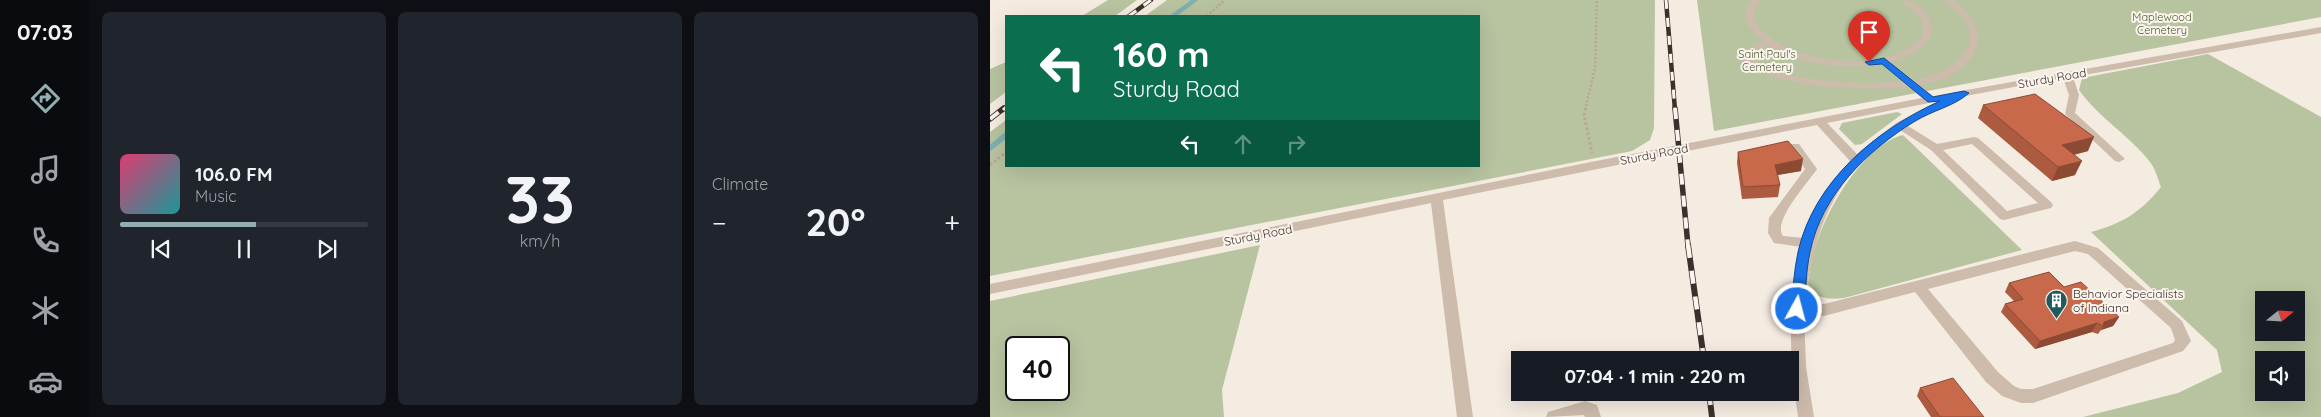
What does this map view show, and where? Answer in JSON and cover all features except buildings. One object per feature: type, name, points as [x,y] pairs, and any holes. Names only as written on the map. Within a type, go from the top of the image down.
[{"type":"street","points":[[1756,0],[1750,8],[1750,20],[1760,35],[1771,43],[1797,54],[1816,59],[1853,63],[1884,61],[1917,48],[1928,34],[1929,27],[1923,14],[1904,0]]},
{"type":"street","points":[[1771,43],[1745,51],[1744,57],[1755,65],[1775,73],[1823,84],[1862,88],[1911,83],[1944,74],[1960,65],[1970,54],[1974,42],[1974,31],[1963,12],[1948,0]]},
{"type":"street","name":"Sturdy Road","points":[[990,289],[1596,165],[1964,93],[2321,30]]},
{"type":"street","points":[[1884,61],[1931,100]]},
{"type":"street","points":[[2067,75],[2074,95],[2070,114],[2120,158]]},
{"type":"street","points":[[1806,417],[1796,359],[1797,309],[1807,243],[1818,212],[1838,182],[1884,136],[1934,106],[1964,93]]},
{"type":"street","points":[[1820,122],[1857,161]]},
{"type":"street","points":[[1900,125],[1935,148],[2004,216],[2047,205],[1974,140],[1935,148]]},
{"type":"street","points":[[1795,146],[1811,169],[1775,218],[1774,233],[1779,240],[1807,243]]},
{"type":"street","points":[[1437,199],[1465,417]]},
{"type":"street","points":[[1797,309],[1824,310],[2075,246],[2093,251],[2177,326],[2183,341],[2178,347],[2032,396],[2021,396],[2008,391],[1992,377],[1919,287]]},
{"type":"street","points":[[1554,417],[1586,408],[1592,410],[1593,417]]},
{"type":"path","points":[[1208,15],[1225,0]]},
{"type":"path","points":[[1596,165],[1584,115],[1595,68],[1598,21],[1597,0]]},
{"type":"path","points":[[990,165],[1005,153]]},
{"type":"green space","points":[[1108,0],[1137,0],[1116,15],[1084,15]]},
{"type":"green space","points":[[1167,0],[1655,0],[1654,128],[1650,140],[1632,151],[990,276],[990,132],[1005,121],[1005,167],[1480,167],[1480,15],[1146,15]]},
{"type":"green space","name":"Saint Paul's Cemetery","points":[[1697,0],[2321,0],[2321,17],[1714,131]]},
{"type":"green space","points":[[2208,54],[2321,117],[2321,417],[2083,417],[2178,393],[2222,372],[2217,350],[2091,232],[2130,216],[2154,196],[2161,187],[2155,170],[2142,152],[2096,109],[2079,90],[2082,78]]},
{"type":"green space","points":[[1005,62],[1005,93],[990,104],[990,69]]},
{"type":"green space","points":[[1897,112],[1902,114],[1862,144],[1855,145],[1839,129],[1842,123]]},
{"type":"green space","points":[[1903,135],[2022,250],[1844,298],[1831,299],[1814,294],[1809,289],[1808,284],[1814,251],[1830,211],[1842,190],[1871,155],[1887,142]]},
{"type":"green space","points":[[1260,245],[1222,390],[1224,417],[990,417],[990,301]]},
{"type":"waterway","points":[[1174,15],[1195,0]]},
{"type":"waterway","points":[[990,148],[1005,136]]},
{"type":"railway","points":[[1130,15],[1151,0]]},
{"type":"railway","points":[[1666,0],[1675,110]]},
{"type":"railway","points":[[990,119],[1004,108]]},
{"type":"railway","points":[[1675,108],[1688,246]]},
{"type":"railway","points":[[1688,245],[1703,351]]},
{"type":"railway","points":[[1710,401],[1712,417]]},
{"type":"place","name":"Behavior Specialists of Indiana","points":[[2057,319]]},
{"type":"route","points":[[1797,309],[1804,251],[1818,212],[1838,182],[1869,148],[1884,136],[1918,114],[1964,93],[1931,100],[1884,61],[1869,62]]},
{"type":"park label","name":"Maplewood Cemetery","points":[[2162,23]]}]
